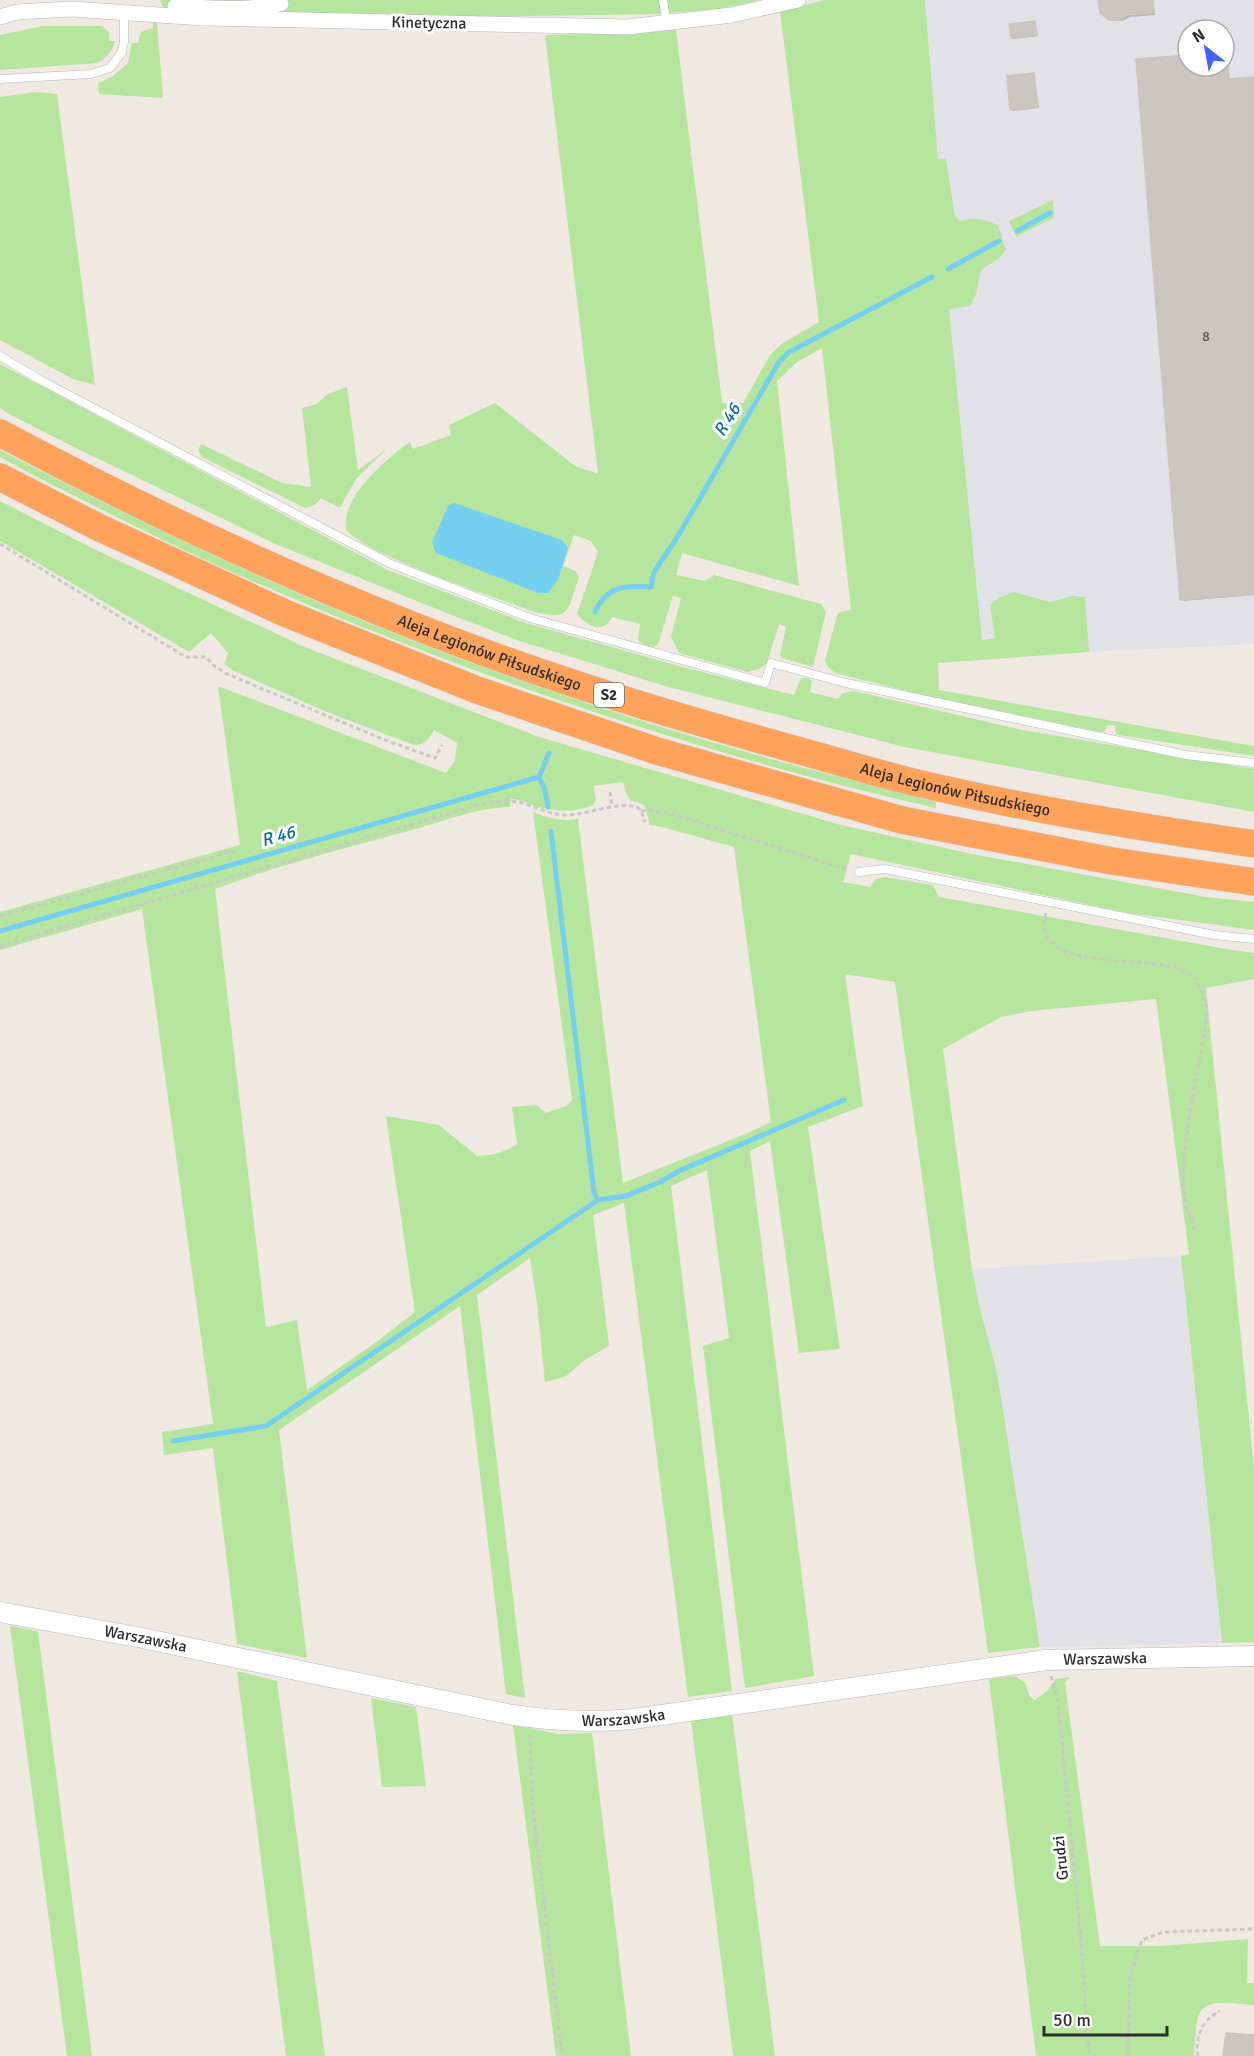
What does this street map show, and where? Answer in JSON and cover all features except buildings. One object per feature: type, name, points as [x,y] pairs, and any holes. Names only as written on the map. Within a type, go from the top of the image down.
[{"type":"highway","name":"Aleja Legionów Piłsudskiego","points":[[0,433],[143,507],[257,560],[418,628],[589,689],[696,723],[912,782],[1038,809],[1254,844]]},
{"type":"highway","name":"S2","points":[[0,477],[98,527],[287,614],[477,690],[657,751],[902,820],[1112,861],[1254,882]]},
{"type":"street","name":"Kinetyczna","points":[[58,9],[203,18],[628,27],[732,15],[798,0]]},
{"type":"street","name":"Kinetyczna","points":[[0,17],[16,12],[106,6],[240,9],[281,4]]},
{"type":"street","name":"Warszawska","points":[[0,1612],[142,1638],[530,1718],[579,1723],[633,1719],[1046,1660],[1254,1656]]},
{"type":"lane","points":[[663,0],[667,24]]},
{"type":"lane","points":[[0,79],[91,74],[110,68],[122,52],[124,12]]},
{"type":"lane","points":[[0,356],[42,381],[391,564],[530,618],[765,682],[771,663],[846,683],[1186,755],[1254,763]]},
{"type":"lane","points":[[859,872],[885,869],[1214,935],[1254,939]]},
{"type":"path","points":[[0,544],[186,657],[206,657],[213,665],[227,674],[385,740],[435,758],[442,745]]},
{"type":"path","points":[[610,792],[612,807]]},
{"type":"path","points":[[0,946],[485,803],[518,802],[558,815],[571,815],[612,807],[636,807],[641,811],[645,822]]},
{"type":"path","points":[[641,811],[672,814],[859,872]]},
{"type":"path","points":[[0,916],[239,850]]},
{"type":"path","points":[[1049,903],[1044,924],[1048,938],[1066,953],[1176,968],[1194,978],[1206,1000],[1204,1036],[1188,1123],[1183,1187],[1187,1211],[1195,1229]]},
{"type":"path","name":"Grudzi","points":[[1046,1660],[1058,1701],[1080,1929],[1089,2056]]},
{"type":"path","points":[[530,1718],[531,1799],[562,2056]]},
{"type":"path","points":[[1128,2056],[1131,1975],[1142,1940],[1164,1932],[1254,1929]]},
{"type":"path","points":[[1198,2056],[1197,2046],[1201,2027],[1210,2016],[1220,2011]]},
{"type":"shaded area","points":[[925,0],[1254,0],[1254,644],[1089,652],[1085,597],[1061,598],[1050,602],[1014,592],[995,638],[982,640],[949,309],[976,294],[980,270],[998,259],[999,232],[998,225],[993,223],[959,221],[955,216],[946,159],[938,159]],"holes":[[[1054,218],[1015,238],[1010,221]]]},
{"type":"shaded area","points":[[1181,1256],[1222,1643],[1040,1647],[997,1372],[972,1269]]},
{"type":"green space","points":[[160,0],[761,0],[719,9],[659,14],[401,18],[164,10]]},
{"type":"green space","points":[[825,0],[925,0],[938,159],[946,159],[955,216],[960,221],[979,219],[998,225],[1006,250],[998,259],[981,270],[976,294],[970,306],[949,309],[982,640],[995,638],[990,605],[999,598],[1014,592],[1050,602],[1072,596],[1085,597],[1089,652],[938,663],[939,690],[1254,746],[1254,756],[1119,735],[1116,734],[1115,726],[1108,725],[1104,732],[1101,732],[927,696],[835,673],[828,667],[825,661],[837,615],[839,612],[851,610],[822,348],[797,362],[777,381],[799,586],[682,553],[676,575],[705,581],[714,575],[821,604],[826,612],[813,667],[782,658],[780,655],[786,627],[779,624],[767,663],[759,669],[747,672],[679,653],[671,637],[681,598],[673,596],[658,644],[652,648],[640,643],[638,639],[640,624],[612,617],[604,626],[590,625],[577,614],[598,552],[591,541],[574,535],[563,566],[576,571],[579,577],[566,611],[554,615],[532,611],[403,563],[377,551],[346,529],[346,517],[351,504],[378,468],[410,442],[413,449],[451,435],[449,425],[495,403],[575,466],[598,474],[545,35],[676,30],[722,403],[743,403],[770,355],[783,343],[819,322],[780,11]]},
{"type":"green space","points":[[153,23],[157,23],[163,98],[99,94],[98,83],[113,76],[128,63],[132,43],[138,43],[141,32],[153,28]]},
{"type":"green space","points":[[43,26],[102,26],[109,32],[109,41],[115,41],[109,54],[97,63],[0,70],[0,35]]},
{"type":"green space","points":[[36,92],[57,94],[95,385],[73,379],[0,340],[0,97]]},
{"type":"green space","points":[[1053,200],[1054,218],[1016,237],[1009,221]]},
{"type":"green space","points":[[0,364],[388,570],[526,623],[794,695],[801,678],[808,678],[812,681],[810,692],[838,699],[843,693],[854,691],[1022,730],[1254,769],[1254,812],[905,747],[665,686],[520,641],[273,543],[9,414],[0,408]]},
{"type":"green space","points":[[347,387],[358,470],[387,449],[356,479],[340,508],[321,498],[315,505],[305,508],[202,457],[198,450],[201,444],[282,483],[311,487],[302,408],[317,404],[326,395]]},
{"type":"green space","points":[[0,450],[228,562],[345,613],[463,660],[675,731],[770,759],[936,802],[936,808],[846,786],[668,736],[580,708],[407,645],[184,550],[31,474],[0,457]]},
{"type":"green space","points":[[0,501],[94,549],[307,648],[539,737],[841,825],[972,854],[1206,897],[1254,902],[1254,930],[1128,913],[851,854],[843,882],[870,887],[876,879],[885,877],[933,885],[939,897],[1254,953],[1254,979],[1206,988],[1254,1469],[1254,1642],[1222,1643],[1181,1256],[1189,1254],[1156,999],[1031,1011],[1001,1017],[943,1049],[972,1269],[997,1372],[1040,1647],[988,1653],[895,982],[845,974],[863,1106],[808,1127],[840,1349],[799,1353],[770,1141],[750,1151],[814,1676],[745,1688],[703,1346],[729,1338],[707,1170],[671,1186],[732,1691],[688,1697],[624,1203],[593,1215],[609,1346],[586,1359],[565,1377],[545,1382],[530,1258],[477,1295],[525,1698],[506,1694],[460,1306],[279,1430],[307,1658],[237,1644],[213,1448],[164,1455],[162,1432],[213,1424],[142,909],[0,950],[0,912],[240,845],[218,686],[446,773],[455,761],[457,743],[434,730],[426,741],[414,745],[327,712],[232,670],[224,664],[228,653],[211,633],[189,652],[0,541]],"holes":[[[623,782],[631,801],[645,806],[650,825],[734,847],[771,1122],[623,1183],[578,819],[555,819],[533,812],[572,1100],[566,1106],[546,1113],[536,1105],[512,1107],[517,1144],[503,1151],[483,1156],[477,1156],[439,1125],[386,1116],[415,1312],[307,1390],[297,1320],[266,1327],[215,889],[338,850],[460,816],[510,807],[511,799],[542,808],[564,811],[593,805],[596,799],[594,786]]]},
{"type":"green space","points":[[10,1626],[38,1631],[92,2056],[67,2056]]},
{"type":"green space","points":[[237,1671],[277,1681],[325,2056],[286,2056]]},
{"type":"green space","points":[[1015,1676],[1025,1683],[1030,1697],[1035,1700],[1047,1691],[1056,1679],[1070,1677],[1065,1682],[1100,1946],[1162,1946],[1248,1939],[1247,1983],[1254,1983],[1254,2005],[1222,2003],[1207,2006],[1201,2010],[1197,2022],[1194,2056],[1036,2056],[989,1679]]},
{"type":"green space","points":[[371,1698],[416,1707],[426,1786],[382,1787]]},
{"type":"green space","points":[[732,1714],[775,2056],[733,2056],[691,1720]]},
{"type":"green space","points":[[513,1725],[558,1734],[592,1733],[631,2056],[556,2056]]},
{"type":"water","points":[[454,503],[562,540],[568,548],[558,580],[548,593],[538,593],[436,553],[432,543],[448,506]]},
{"type":"waterway","name":"R 46","points":[[1017,231],[1050,213]]},
{"type":"waterway","name":"R 46","points":[[948,269],[999,241]]},
{"type":"waterway","name":"R 46","points":[[595,612],[599,603],[617,589],[633,586],[651,587],[654,572],[678,536],[779,362],[789,352],[932,277]]},
{"type":"waterway","name":"R 46","points":[[539,777],[549,753]]},
{"type":"waterway","points":[[539,777],[545,790],[548,807]]},
{"type":"waterway","name":"R 46","points":[[0,931],[539,777]]},
{"type":"waterway","points":[[173,1441],[266,1426],[598,1200],[594,1193],[551,831]]},
{"type":"waterway","points":[[598,1200],[626,1196],[844,1100]]}]
